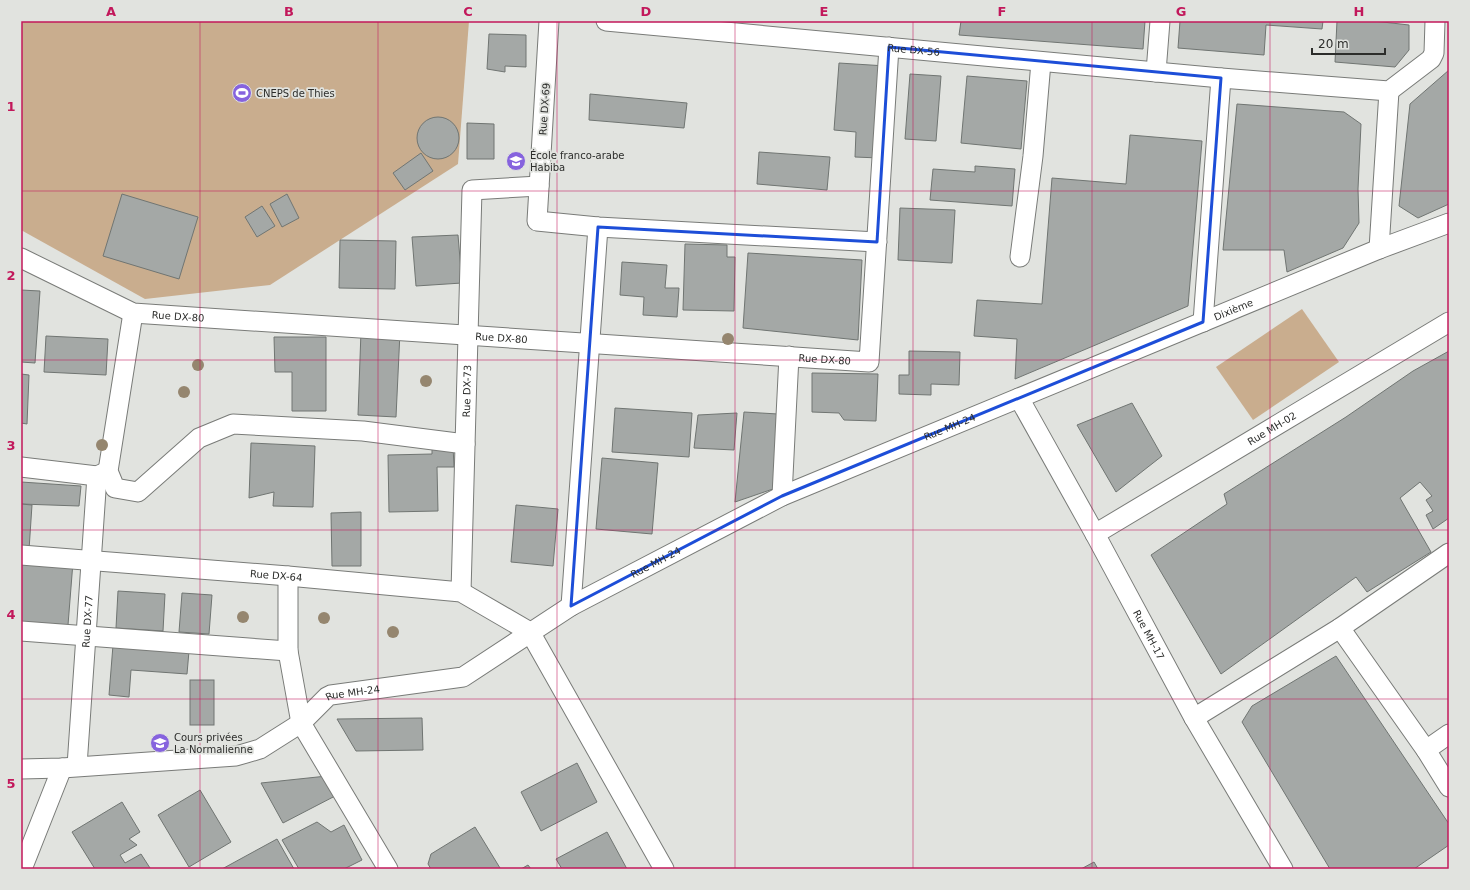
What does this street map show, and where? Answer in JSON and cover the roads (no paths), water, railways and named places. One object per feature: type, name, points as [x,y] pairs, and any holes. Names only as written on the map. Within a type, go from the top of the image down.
[{"type":"street","name":"Rue DX-69","points":[[550,21],[536,221],[598,227]]},
{"type":"street","name":"Rue DX-56","points":[[606,21],[770,29],[889,47],[1221,78],[1389,91]]},
{"type":"street","points":[[1156,72],[1160,21]]},
{"type":"street","points":[[1379,250],[1389,91],[1431,60],[1434,53],[1435,21]]},
{"type":"street","points":[[570,606],[598,227],[877,242],[889,47]]},
{"type":"street","points":[[1020,257],[1033,156],[1041,62]]},
{"type":"street","points":[[1203,322],[1221,78]]},
{"type":"street","name":"Rue DX-73","points":[[461,592],[472,190],[539,186]]},
{"type":"street","name":"Dixième","points":[[1019,398],[1379,250],[1449,224]]},
{"type":"street","name":"Rue DX-80","points":[[132,312],[870,362],[877,242]]},
{"type":"street","points":[[21,258],[132,312]]},
{"type":"street","name":"Rue DX-77","points":[[22,869],[69,767],[86,635],[92,561],[103,473],[132,312]]},
{"type":"street","name":"Rue MH-02","points":[[1095,534],[1449,322]]},
{"type":"street","points":[[782,496],[789,356]]},
{"type":"street","name":"Rue MH-24","points":[[21,769],[236,756],[260,750],[300,723],[331,695],[463,677],[570,606],[782,496],[1019,398]]},
{"type":"street","name":"Rue MH-17","points":[[1019,398],[1095,534],[1194,718],[1283,869]]},
{"type":"street","points":[[21,467],[103,473],[115,488],[138,492],[199,438],[233,424],[363,431],[465,444]]},
{"type":"street","points":[[1194,718],[1340,628],[1449,553]]},
{"type":"street","name":"Rue DX-64","points":[[21,555],[288,576],[461,592]]},
{"type":"street","points":[[288,576],[288,652],[300,723],[388,869]]},
{"type":"street","points":[[461,592],[530,632],[664,869]]},
{"type":"street","points":[[1340,628],[1426,750],[1449,787]]},
{"type":"street","points":[[21,631],[288,652]]},
{"type":"street","points":[[1426,750],[1449,734]]},
{"type":"place","name":"CNEPS de Thies","points":[[242,93]]},
{"type":"place","name":"École franco-arabe Habiba","points":[[516,161]]},
{"type":"place","name":"Cours privées La Normalienne","points":[[160,743]]}]
